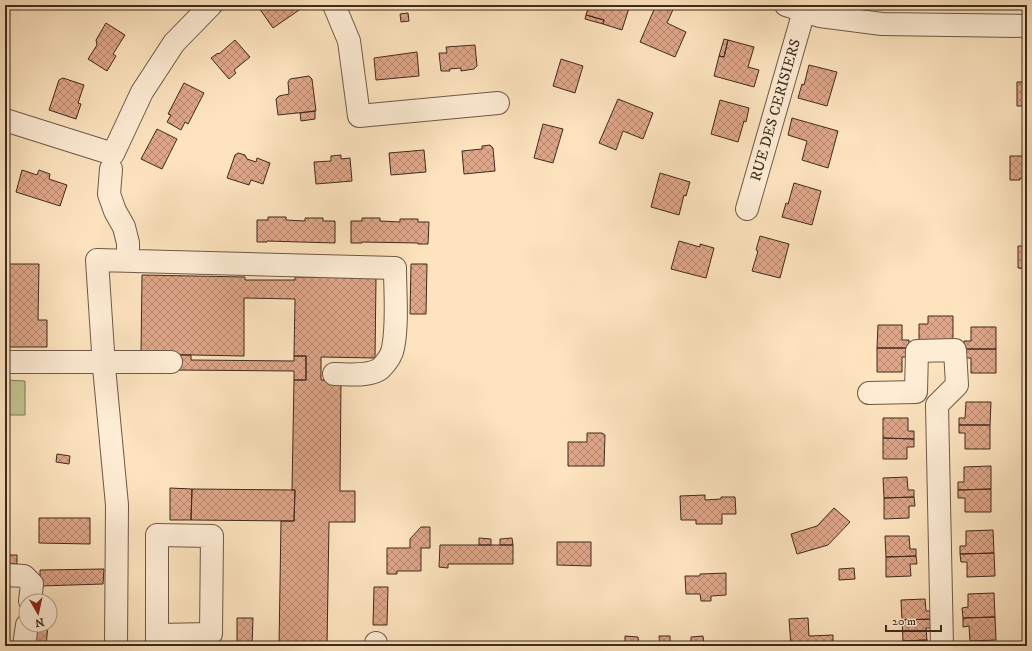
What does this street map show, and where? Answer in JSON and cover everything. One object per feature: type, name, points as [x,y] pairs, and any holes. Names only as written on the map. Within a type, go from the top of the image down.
[{"type":"street","points":[[128,261],[128,243],[124,227],[115,211],[109,194],[112,162],[142,92],[174,44],[211,5]]},
{"type":"street","points":[[334,5],[349,41],[359,116],[498,103]]},
{"type":"street","name":"RUE DES CERISIERS","points":[[747,208],[795,8],[820,16],[882,24],[1027,26]]},
{"type":"street","points":[[5,120],[112,162]]},
{"type":"street","points":[[116,646],[117,505],[104,362],[97,260],[395,268],[395,330],[393,350],[386,362],[379,369],[365,374],[334,374]]},
{"type":"street","points":[[916,392],[917,351],[955,350],[957,385],[937,405],[942,646]]},
{"type":"street","points":[[5,362],[171,362]]},
{"type":"street","points":[[869,393],[916,392],[937,405]]},
{"type":"street","points":[[157,536],[212,536],[212,634],[157,640],[157,536]]},
{"type":"street","points":[[5,575],[24,576],[32,584],[31,593]]},
{"type":"street","points":[[24,646],[26,633]]},
{"type":"green space","points":[[5,380],[25,381],[25,415],[5,415]]},
{"type":"building","points":[[120,5],[130,5],[125,10]]},
{"type":"building","points":[[257,5],[300,5],[302,8],[273,28]]},
{"type":"building","points":[[589,5],[630,5],[622,30],[603,24],[604,20],[586,15]]},
{"type":"building","points":[[656,5],[675,5],[667,23],[686,32],[675,57],[640,42]]},
{"type":"building","points":[[408,13],[409,21],[401,22],[400,14]]},
{"type":"building","points":[[586,15],[604,20],[603,24],[585,19]]},
{"type":"building","points":[[106,23],[125,35],[113,54],[116,56],[107,71],[88,59],[97,45],[96,40]]},
{"type":"building","points":[[724,39],[728,40],[724,57],[719,56]]},
{"type":"building","points":[[235,40],[250,57],[234,70],[236,73],[229,79],[211,58],[218,53],[219,54]]},
{"type":"building","points":[[728,40],[754,47],[748,67],[759,70],[754,87],[714,76],[719,56],[724,57]]},
{"type":"building","points":[[475,45],[477,66],[474,69],[461,71],[461,68],[449,69],[450,71],[441,71],[439,53],[447,53],[446,47]]},
{"type":"building","points":[[417,52],[419,76],[376,80],[374,58]]},
{"type":"building","points":[[561,59],[583,66],[575,93],[553,86]]},
{"type":"building","points":[[809,65],[837,72],[827,106],[798,98],[802,84],[804,85]]},
{"type":"building","points":[[309,76],[312,79],[316,111],[278,115],[276,99],[279,96],[289,94],[288,82],[290,79]]},
{"type":"building","points":[[63,78],[84,85],[78,103],[81,104],[76,119],[49,110],[59,80]]},
{"type":"building","points":[[1017,82],[1027,82],[1027,106],[1017,106]]},
{"type":"building","points":[[184,83],[204,93],[188,124],[185,122],[181,130],[167,122],[171,115],[168,114]]},
{"type":"building","points":[[618,99],[653,113],[643,139],[623,131],[616,150],[599,143]]},
{"type":"building","points":[[720,100],[749,108],[746,122],[744,121],[738,142],[711,134]]},
{"type":"building","points":[[315,111],[315,119],[301,121],[300,113]]},
{"type":"building","points":[[792,118],[838,131],[828,168],[802,160],[807,141],[788,135]]},
{"type":"building","points":[[543,124],[563,129],[553,163],[534,158]]},
{"type":"building","points":[[157,129],[177,139],[162,169],[141,159]]},
{"type":"building","points":[[490,145],[493,148],[495,171],[464,174],[462,151],[482,149],[482,146]]},
{"type":"building","points":[[424,150],[426,172],[391,175],[389,153]]},
{"type":"building","points":[[238,153],[245,155],[247,159],[256,162],[257,158],[270,163],[263,184],[251,180],[249,185],[227,178],[235,155]]},
{"type":"building","points":[[341,155],[341,159],[350,158],[352,181],[316,184],[314,162],[331,161],[331,156]]},
{"type":"building","points":[[1010,156],[1027,156],[1027,178],[1010,180]]},
{"type":"building","points":[[22,170],[37,175],[39,170],[50,174],[49,179],[67,185],[60,206],[16,192]]},
{"type":"building","points":[[660,173],[690,182],[686,196],[684,195],[679,215],[651,207]]},
{"type":"building","points":[[794,183],[821,191],[812,225],[782,217],[786,203],[788,204]]},
{"type":"building","points":[[268,217],[286,217],[286,220],[305,221],[305,218],[323,218],[323,221],[335,221],[335,243],[257,242],[257,220],[268,220]]},
{"type":"building","points":[[362,218],[380,218],[380,221],[400,222],[400,219],[418,219],[418,222],[429,222],[428,244],[351,243],[351,221],[362,221]]},
{"type":"building","points":[[760,236],[789,244],[780,278],[752,271],[758,251],[756,250]]},
{"type":"building","points":[[679,241],[700,247],[700,244],[714,248],[706,278],[671,269]]},
{"type":"building","points":[[1018,246],[1027,246],[1027,269],[1018,268]]},
{"type":"building","points":[[5,264],[39,264],[38,320],[47,320],[47,347],[5,347]]},
{"type":"building","points":[[411,264],[427,264],[426,314],[410,314]]},
{"type":"building","points":[[142,275],[245,277],[245,280],[295,280],[295,277],[376,278],[375,358],[321,357],[321,380],[341,380],[340,491],[355,491],[355,522],[329,522],[327,646],[279,646],[281,521],[294,521],[295,490],[292,490],[294,380],[306,380],[306,356],[294,356],[295,299],[244,298],[244,356],[141,354]]},
{"type":"building","points":[[928,316],[953,316],[953,340],[919,340],[919,324],[928,324]]},
{"type":"building","points":[[1024,320],[1027,320],[1027,355],[1024,355]]},
{"type":"building","points":[[878,325],[902,325],[902,340],[909,340],[909,348],[877,348]]},
{"type":"building","points":[[971,327],[996,327],[996,349],[964,349],[964,341],[971,341]]},
{"type":"building","points":[[877,348],[909,348],[909,357],[902,357],[902,372],[877,372]]},
{"type":"building","points":[[964,349],[996,349],[996,373],[971,373],[971,358],[964,358]]},
{"type":"building","points":[[173,355],[191,355],[191,360],[294,361],[294,356],[306,356],[306,380],[294,380],[294,371],[173,370]]},
{"type":"building","points":[[966,402],[991,402],[990,425],[959,425],[959,418],[965,418]]},
{"type":"building","points":[[1023,409],[1027,409],[1027,431],[1023,431]]},
{"type":"building","points":[[883,418],[908,418],[908,431],[914,431],[914,439],[883,438]]},
{"type":"building","points":[[959,425],[990,425],[990,449],[965,449],[965,433],[959,433]]},
{"type":"building","points":[[587,433],[602,433],[605,435],[604,466],[568,466],[568,442],[587,442]]},
{"type":"building","points":[[883,438],[914,439],[914,447],[907,447],[907,459],[883,459]]},
{"type":"building","points":[[57,454],[70,456],[69,464],[56,462]]},
{"type":"building","points":[[991,466],[991,489],[958,490],[958,482],[964,482],[964,467]]},
{"type":"building","points":[[907,477],[908,490],[914,490],[914,497],[884,498],[883,478]]},
{"type":"building","points":[[170,488],[192,489],[191,520],[170,520]]},
{"type":"building","points":[[192,489],[295,490],[294,521],[191,520]]},
{"type":"building","points":[[991,489],[991,512],[965,512],[965,498],[958,498],[958,490]]},
{"type":"building","points":[[705,495],[705,500],[721,499],[721,497],[735,497],[736,514],[722,514],[722,524],[696,524],[696,520],[681,520],[680,496]]},
{"type":"building","points":[[914,497],[915,506],[909,506],[909,518],[884,519],[884,498]]},
{"type":"building","points":[[834,508],[850,522],[828,545],[797,554],[791,534],[817,526]]},
{"type":"building","points":[[39,518],[90,518],[90,544],[39,543]]},
{"type":"building","points":[[421,527],[430,527],[430,548],[421,548],[421,571],[397,571],[397,574],[387,574],[387,548],[410,548],[410,539]]},
{"type":"building","points":[[993,530],[994,553],[960,554],[960,546],[966,546],[966,531]]},
{"type":"building","points":[[885,536],[909,536],[910,549],[916,549],[916,556],[886,557]]},
{"type":"building","points":[[479,538],[491,539],[491,545],[479,545]]},
{"type":"building","points":[[512,538],[513,545],[500,545],[500,539]]},
{"type":"building","points":[[557,542],[591,542],[591,566],[557,565]]},
{"type":"building","points":[[440,545],[513,545],[513,564],[448,564],[448,568],[439,567]]},
{"type":"building","points":[[994,553],[995,576],[967,577],[967,562],[961,562],[960,554]]},
{"type":"building","points":[[5,555],[17,555],[17,564],[5,564]]},
{"type":"building","points":[[916,556],[917,564],[910,564],[911,576],[886,577],[886,557]]},
{"type":"building","points":[[854,568],[855,579],[839,580],[839,569]]},
{"type":"building","points":[[104,569],[103,584],[40,586],[40,570]]},
{"type":"building","points":[[726,573],[726,595],[711,596],[711,601],[701,601],[700,594],[686,594],[685,576]]},
{"type":"building","points":[[374,587],[388,587],[387,625],[373,625]]},
{"type":"building","points":[[994,593],[995,617],[963,618],[962,608],[968,607],[968,594]]},
{"type":"building","points":[[925,599],[926,611],[932,611],[932,619],[902,620],[901,600]]},
{"type":"building","points":[[995,617],[996,640],[970,641],[969,626],[963,627],[963,618]]},
{"type":"building","points":[[237,618],[253,618],[252,646],[237,646]]},
{"type":"building","points":[[808,618],[809,636],[833,635],[833,646],[791,646],[789,619]]},
{"type":"building","points":[[932,619],[933,628],[926,628],[927,640],[903,641],[902,620]]},
{"type":"building","points":[[33,633],[47,633],[46,646],[31,646]]},
{"type":"building","points":[[625,636],[638,637],[639,644],[625,644]]},
{"type":"building","points":[[659,636],[670,636],[670,646],[660,646]]},
{"type":"building","points":[[703,636],[704,646],[691,646],[691,637]]},
{"type":"building","points":[[927,640],[927,646],[904,646],[903,641]]},
{"type":"building","points":[[625,644],[639,644],[639,646],[625,646]]}]
